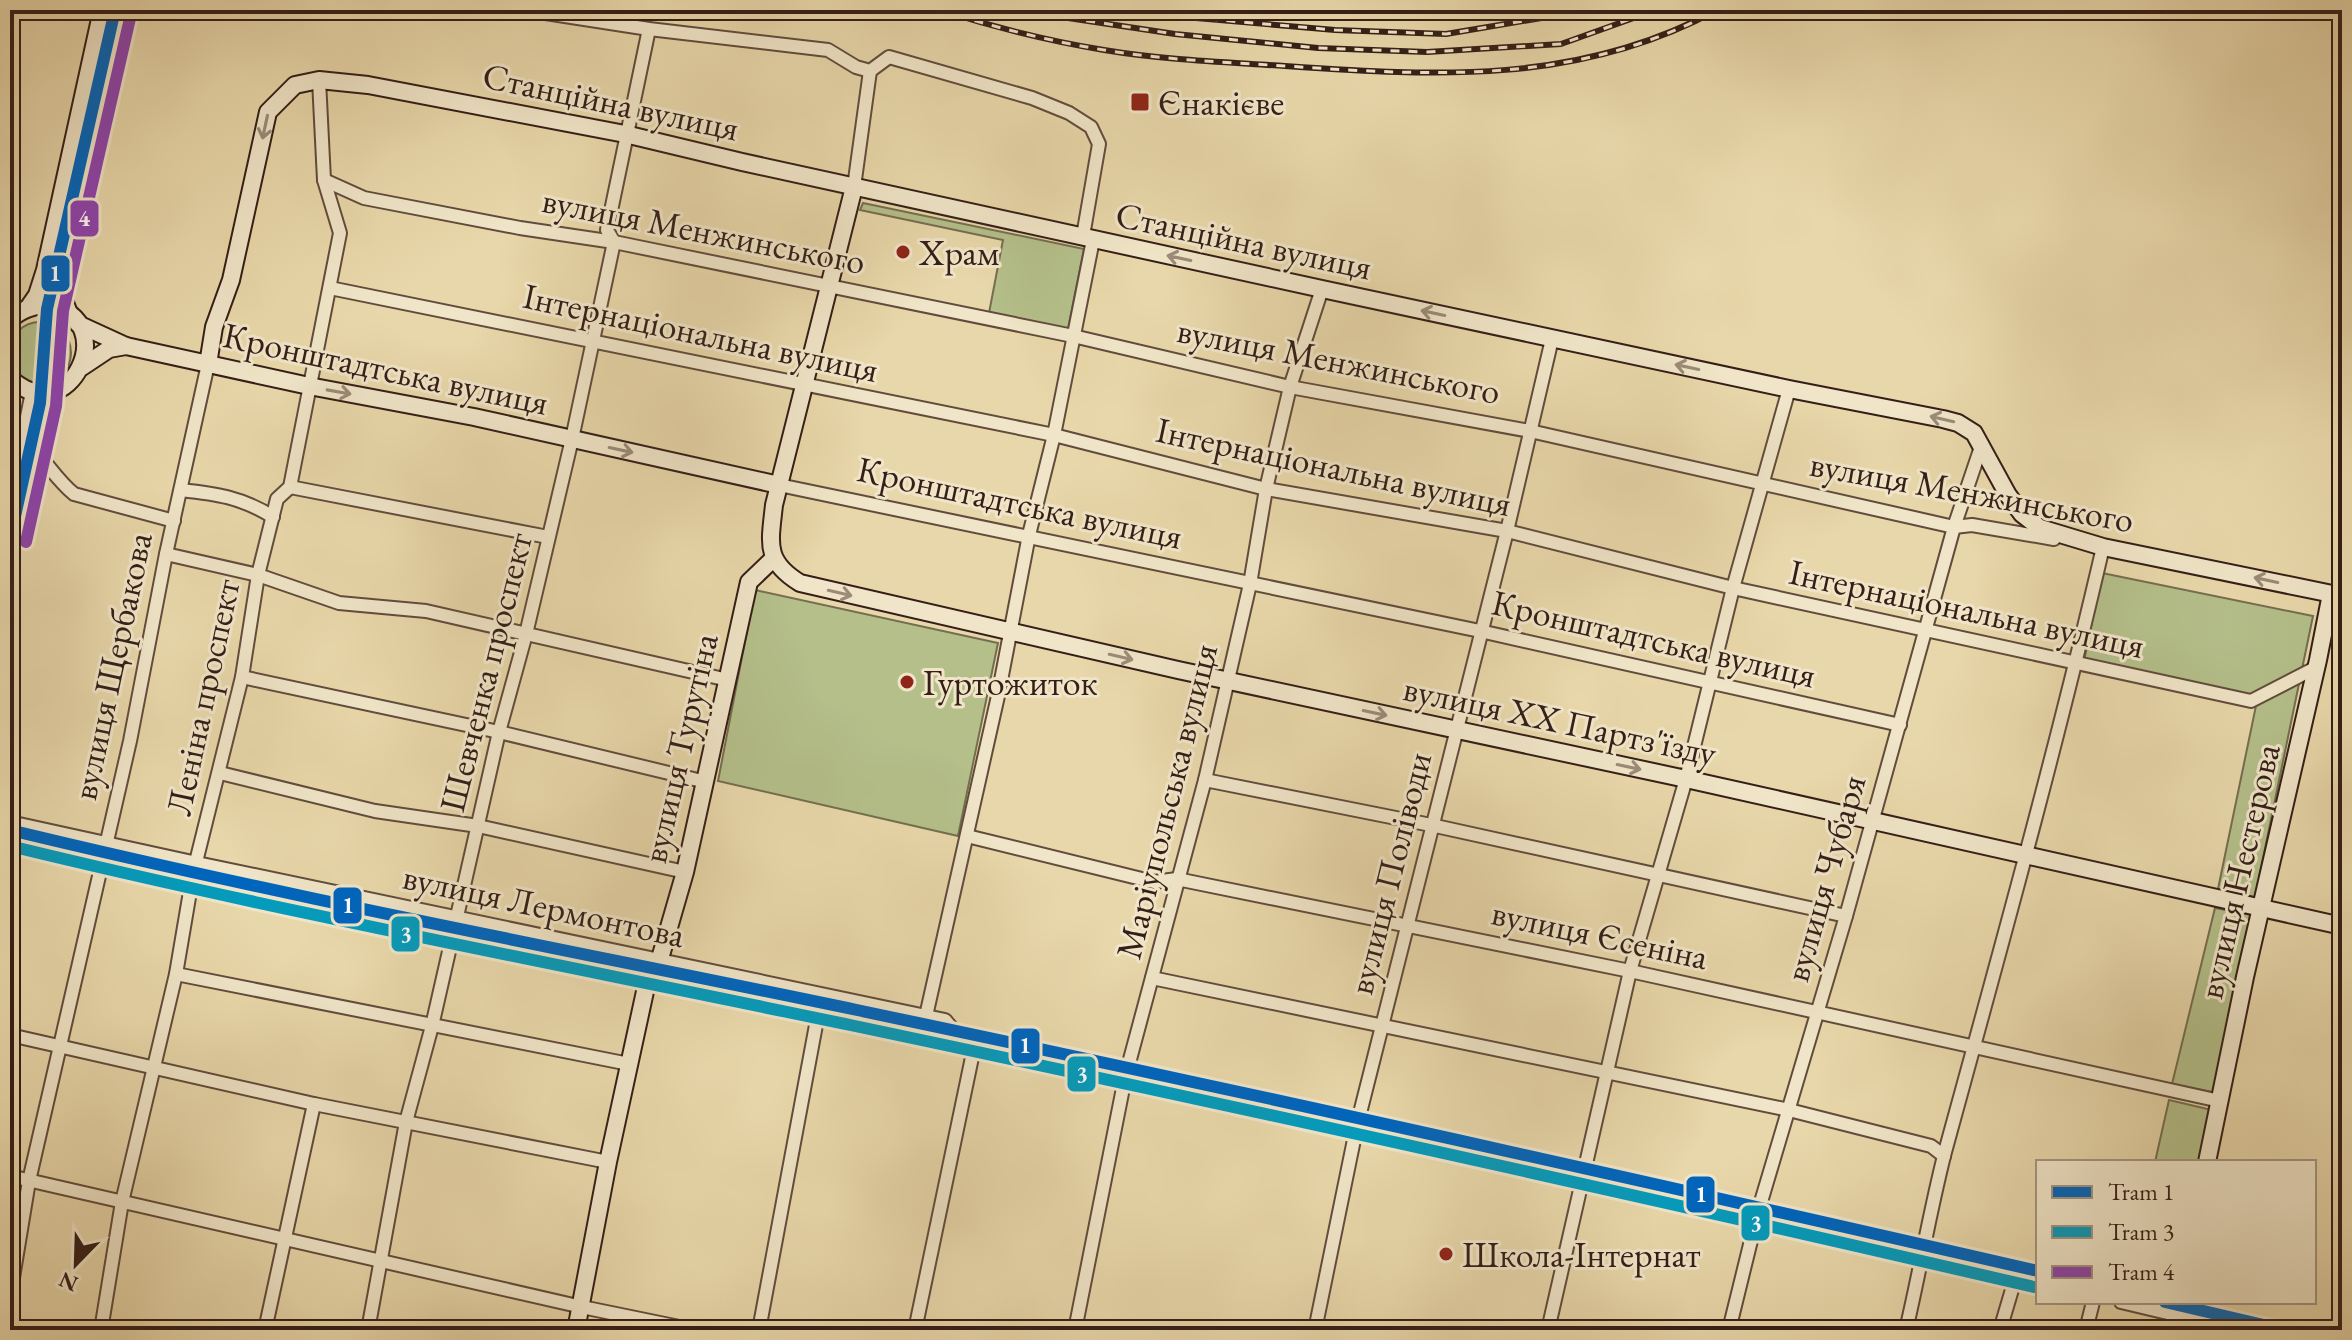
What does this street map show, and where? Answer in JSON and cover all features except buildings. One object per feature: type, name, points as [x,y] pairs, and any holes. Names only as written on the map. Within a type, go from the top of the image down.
[{"type":"street","points":[[10,378],[32,392],[57,390],[76,377],[82,367],[86,344],[64,300],[64,269],[122,10]]},
{"type":"street","points":[[526,10],[649,29],[828,50],[856,67],[870,71]]},
{"type":"street","points":[[10,320],[28,308],[37,295],[45,270],[100,18]]},
{"type":"street","name":"Шевченка проспект","points":[[368,1330],[406,1122],[432,1026],[499,732],[526,634],[572,439],[614,242],[607,230],[649,29]]},
{"type":"street","points":[[773,559],[770,542],[779,485],[854,187],[870,71],[889,57],[1032,98],[1069,113],[1091,127],[1099,144],[1073,336],[1054,435],[1029,535],[998,696],[926,1016]]},
{"type":"street","name":"Станційна вулиця","points":[[319,80],[368,85],[625,134],[1552,339],[1958,423],[1974,433],[1982,444],[2008,495],[2022,514],[2040,528],[2103,547]]},
{"type":"street","name":"Леніна проспект","points":[[101,1330],[122,1202],[176,974],[197,863],[242,677],[258,575],[277,499],[290,487],[340,233],[324,180],[319,80]]},
{"type":"street","name":"вулиця Щербакова","points":[[10,1296],[29,1181],[144,673],[214,327],[234,267],[268,112],[295,85],[319,80]]},
{"type":"street","name":"вулиця Менжинського","points":[[324,180],[364,198],[520,228],[614,242],[1073,336],[1290,387],[1530,431],[1954,527],[1972,525],[2103,547],[2336,595]]},
{"type":"street","name":"Інтернаціональна вулиця","points":[[330,288],[1054,435],[1266,489],[1507,531],[1733,588],[2251,701],[2317,667]]},
{"type":"street","name":"Маріупольська вулиця","points":[[1075,1330],[1125,1078],[1229,681],[1266,489],[1290,387],[1322,289]]},
{"type":"street","name":"Кронштадтська вулиця","points":[[28,308],[50,306],[126,346],[1480,631],[1900,725]]},
{"type":"street","name":"вулиця Поліводи","points":[[1315,1330],[1357,1125],[1507,531],[1552,339]]},
{"type":"street","points":[[82,367],[109,349],[126,346]]},
{"type":"street","points":[[1548,1330],[1630,971],[1686,779],[1733,588],[1789,389]]},
{"type":"street","points":[[10,501],[32,392]]},
{"type":"street","points":[[23,439],[35,449],[61,484],[74,494],[174,521]]},
{"type":"street","name":"вулиця Чубаря","points":[[1729,1330],[1758,1212],[1846,916],[1954,527],[1982,444]]},
{"type":"street","points":[[290,487],[548,537]]},
{"type":"street","points":[[181,490],[221,494],[251,503],[273,517]]},
{"type":"street","points":[[1906,1330],[1944,1156],[1976,1047],[2103,547]]},
{"type":"street","points":[[166,554],[258,575],[339,603],[426,611],[728,680]]},
{"type":"street","name":"вулиця XX Партз'їзду","points":[[773,559],[782,572],[800,583],[1009,632],[2342,926]]},
{"type":"street","name":"вулиця Турутіна","points":[[576,1330],[629,1064],[654,966],[685,872],[749,582],[773,559]]},
{"type":"street","name":"вулиця Нестерова","points":[[2207,1160],[2261,908],[2336,595]]},
{"type":"street","points":[[242,677],[499,732],[706,782]]},
{"type":"street","points":[[220,773],[375,811],[478,826],[685,872]]},
{"type":"street","points":[[1205,780],[1431,825],[1846,916]]},
{"type":"street","name":"вулиця Лермонтова","points":[[10,822],[458,918],[819,1009],[1125,1078],[1758,1212],[1923,1257],[2036,1281]]},
{"type":"street","name":"вулиця Лермонтова","points":[[10,836],[194,880],[454,933],[654,966],[945,1020],[968,1042]]},
{"type":"street","name":"вулиця Єсеніна","points":[[967,836],[1154,882],[1177,879],[1406,924],[2220,1101]]},
{"type":"street","points":[[176,974],[629,1064]]},
{"type":"street","points":[[1152,978],[1789,1110],[1931,1146],[1944,1156]]},
{"type":"street","points":[[759,1330],[819,1009]]},
{"type":"street","points":[[10,1035],[314,1104],[608,1162]]},
{"type":"street","points":[[915,1330],[968,1042]]},
{"type":"street","points":[[265,1330],[314,1104]]},
{"type":"street","points":[[10,1176],[694,1330]]},
{"type":"street","points":[[2000,1330],[2016,1276]]},
{"type":"street","points":[[2086,1330],[2092,1304]]},
{"type":"street","points":[[2129,1304],[2239,1330]]},
{"type":"green space","points":[[863,203],[1084,249],[1068,329],[989,313],[1003,240],[860,210]]},
{"type":"green space","points":[[40,322],[62,331],[71,353],[62,375],[40,384],[18,375],[9,353],[18,331]]},
{"type":"green space","points":[[2102,573],[2313,616],[2255,897],[2218,889],[2258,696],[2084,661]]},
{"type":"green space","points":[[755,590],[998,643],[958,836],[718,781]]},
{"type":"green space","points":[[2215,908],[2253,915],[2217,1093],[2172,1084]]},
{"type":"green space","points":[[2169,1100],[2212,1110],[2201,1160],[2155,1160]]},
{"type":"railway","points":[[940,10],[1001,28],[1104,50],[1194,60],[1397,72],[1506,70],[1559,63],[1612,52],[1665,34],[1717,10]]},
{"type":"railway","points":[[1015,10],[1175,34],[1318,48],[1427,52],[1561,44],[1656,10]]},
{"type":"railway","points":[[1137,10],[1335,30],[1446,34],[1589,10]]},
{"type":"tram line","name":"1","points":[[10,539],[40,403],[47,309],[115,10]]},
{"type":"tram line","name":"4","points":[[26,542],[56,406],[63,311],[131,14]]},
{"type":"tram line","name":"1","points":[[10,830],[327,901],[1152,1073],[2036,1271]]},
{"type":"tram line","name":"3","points":[[10,846],[326,917],[1298,1121],[2034,1287]]},
{"type":"tram line","name":"1","points":[[2174,1304],[2285,1330]]},
{"type":"place","name":"Єнакієве","points":[[1140,102]]},
{"type":"place","name":"Храм","points":[[903,252]]},
{"type":"place","name":"Гуртожиток","points":[[907,682]]},
{"type":"place","name":"Школа-Інтернат","points":[[1446,1254]]}]
